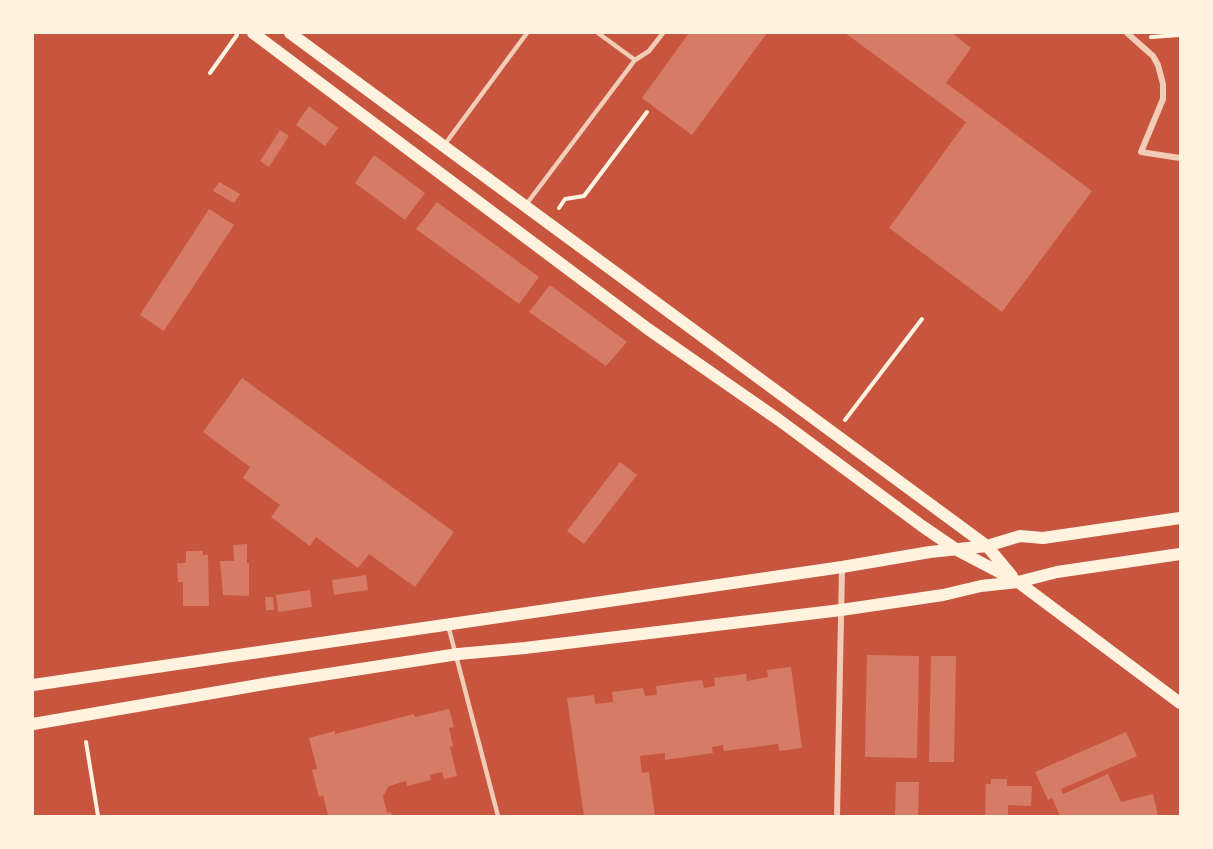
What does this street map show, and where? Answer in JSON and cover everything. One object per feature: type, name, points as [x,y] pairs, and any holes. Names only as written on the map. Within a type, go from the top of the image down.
[{"type":"main road","points":[[253,33],[648,329],[779,420],[957,550],[1018,582],[1180,703]]},
{"type":"main road","points":[[290,33],[987,546],[1018,582]]},
{"type":"main road","points":[[33,685],[842,567],[930,552],[987,546],[1020,536],[1042,538],[1180,518]]},
{"type":"main road","points":[[33,724],[270,683],[458,654],[841,610],[943,595],[981,586],[1018,582],[1057,572],[1180,554]]},
{"type":"street","points":[[1127,33],[1143,46],[1158,65],[1163,84],[1163,99],[1140,152],[1180,158]]},
{"type":"street","points":[[837,816],[842,567]]},
{"type":"lane","points":[[443,146],[527,33]]},
{"type":"lane","points":[[598,33],[635,60]]},
{"type":"lane","points":[[525,206],[635,60],[649,51],[663,33]]},
{"type":"lane","points":[[448,625],[458,654],[498,816]]},
{"type":"path","points":[[210,73],[238,35]]},
{"type":"path","points":[[1143,46],[1151,36],[1180,35]]},
{"type":"path","points":[[559,208],[565,199],[584,196],[646,112]]},
{"type":"path","points":[[846,420],[922,319]]},
{"type":"path","points":[[86,742],[98,816]]},
{"type":"building","points":[[689,33],[767,33],[692,135],[642,98]]},
{"type":"building","points":[[845,33],[952,33],[971,48],[946,83],[1092,191],[1002,312],[889,228],[966,122]]},
{"type":"building","points":[[309,106],[338,128],[325,146],[296,125]]},
{"type":"building","points":[[280,130],[289,136],[269,167],[260,161]]},
{"type":"building","points":[[374,155],[425,193],[405,220],[355,183]]},
{"type":"building","points":[[219,182],[240,194],[234,203],[213,191]]},
{"type":"building","points":[[437,202],[539,277],[519,304],[416,229]]},
{"type":"building","points":[[209,209],[234,225],[164,331],[140,315]]},
{"type":"building","points":[[550,285],[627,342],[606,366],[529,312]]},
{"type":"building","points":[[242,378],[454,532],[415,587],[369,554],[358,568],[316,537],[310,546],[271,517],[280,505],[243,478],[250,467],[203,432]]},
{"type":"building","points":[[620,462],[637,475],[584,544],[567,531]]},
{"type":"building","points":[[247,544],[249,596],[223,595],[220,561],[234,561],[233,545]]},
{"type":"building","points":[[186,551],[203,551],[203,555],[208,555],[209,606],[183,606],[183,582],[178,582],[177,563],[186,563]]},
{"type":"building","points":[[366,575],[368,590],[334,595],[332,580]]},
{"type":"building","points":[[310,590],[312,607],[278,612],[276,595]]},
{"type":"building","points":[[265,597],[273,597],[274,610],[266,610]]},
{"type":"building","points":[[867,655],[919,656],[917,758],[865,757]]},
{"type":"building","points":[[931,656],[956,656],[954,762],[929,762]]},
{"type":"building","points":[[791,667],[802,748],[779,751],[778,744],[724,751],[723,745],[712,747],[713,753],[665,760],[665,753],[640,756],[642,773],[649,772],[655,816],[584,816],[567,698],[594,695],[595,704],[613,702],[612,692],[643,688],[645,696],[657,695],[656,686],[702,680],[704,688],[715,686],[714,678],[746,674],[747,681],[768,677],[767,670]]},
{"type":"building","points":[[449,709],[454,727],[449,728],[453,746],[450,747],[457,776],[444,779],[442,772],[430,775],[431,780],[407,786],[406,781],[389,786],[383,796],[387,813],[391,812],[392,816],[328,816],[323,795],[319,797],[312,770],[317,769],[309,738],[335,731],[335,734],[414,714],[415,717]]},
{"type":"building","points":[[1126,732],[1137,756],[1061,789],[1063,794],[1108,774],[1121,802],[1153,794],[1158,816],[1060,816],[1052,798],[1048,800],[1035,772]]},
{"type":"building","points":[[991,779],[1007,779],[1007,786],[1032,786],[1031,806],[1008,805],[1008,816],[985,816],[986,784],[991,784]]},
{"type":"building","points":[[896,782],[919,782],[918,816],[895,816]]}]
